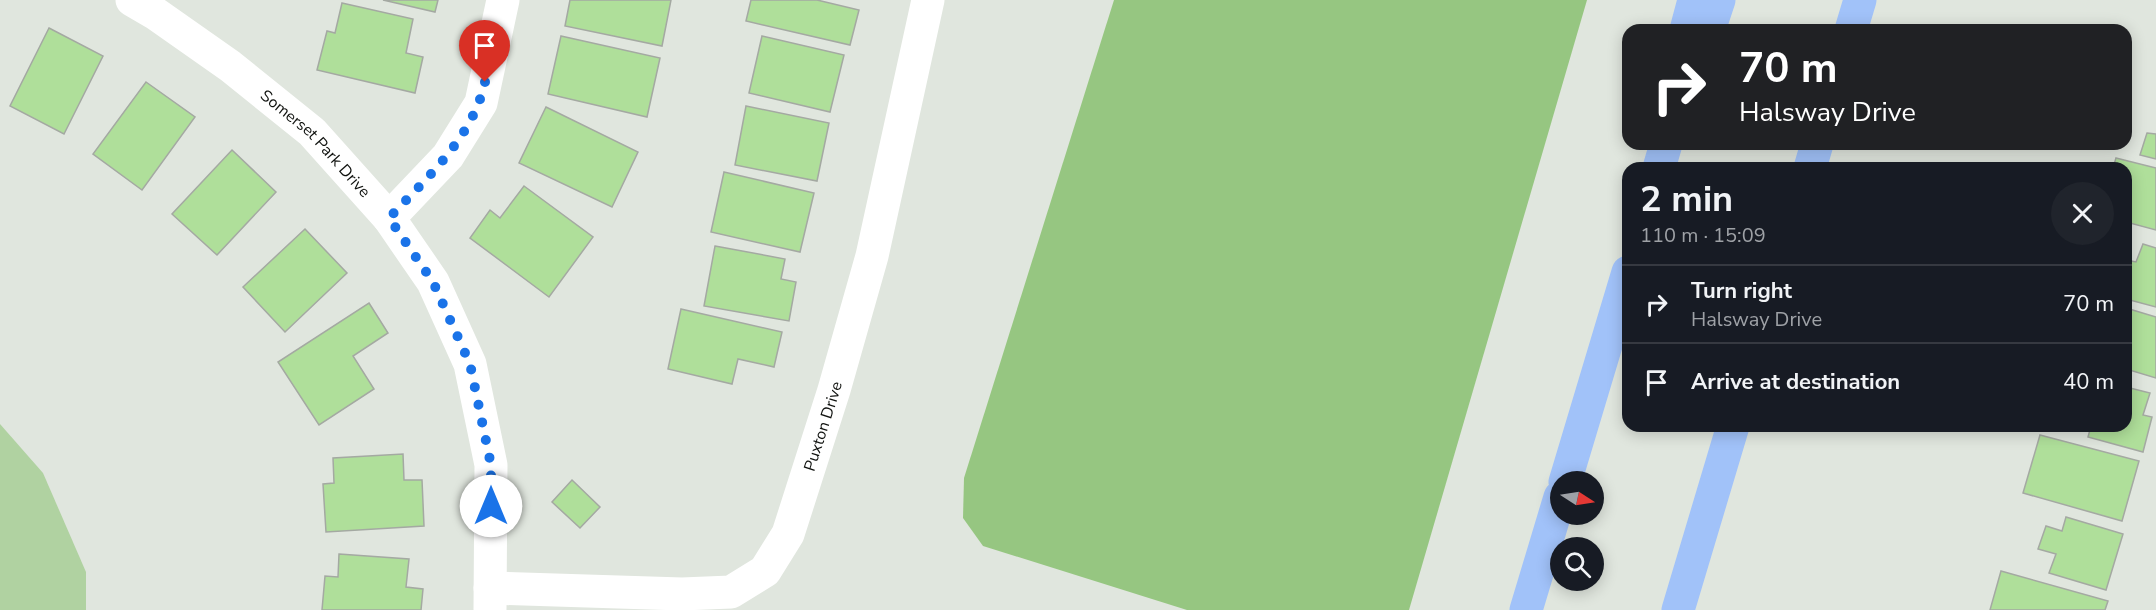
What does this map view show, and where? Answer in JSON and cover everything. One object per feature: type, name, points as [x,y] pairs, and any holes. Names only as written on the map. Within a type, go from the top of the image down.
[{"type":"highway","points":[[1688,24],[1694,0]]},
{"type":"highway","points":[[1711,24],[1719,0]]},
{"type":"highway","points":[[1853,24],[1860,0]]},
{"type":"highway","points":[[1568,471],[1622,292]]},
{"type":"highway","points":[[1678,610],[1731,432]]},
{"type":"highway","points":[[1526,610],[1552,525]]},
{"type":"street","name":"Somerset Park Drive","points":[[132,0],[230,66],[312,132],[389,218],[433,282],[470,364],[491,465],[490,599]]},
{"type":"street","points":[[389,218],[448,156],[481,103],[503,0]]},
{"type":"street","name":"Puxton Drive","points":[[490,599],[731,592],[765,572],[788,534],[834,390],[872,256],[927,0]]},
{"type":"shaded area","points":[[1114,0],[1587,0],[1409,610],[1187,610],[983,546],[963,518],[964,478]]},
{"type":"shaded area","points":[[0,424],[43,473],[86,572],[86,610],[0,610]]},
{"type":"building","points":[[383,0],[438,0],[435,12]]},
{"type":"building","points":[[570,0],[671,0],[662,46],[565,26]]},
{"type":"building","points":[[751,0],[817,0],[859,10],[850,45],[746,21]]},
{"type":"building","points":[[342,3],[413,19],[406,53],[423,57],[415,93],[317,70],[327,31],[335,33]]},
{"type":"building","points":[[49,28],[103,56],[64,134],[10,106]]},
{"type":"building","points":[[561,36],[660,58],[647,117],[548,94]]},
{"type":"building","points":[[762,36],[844,55],[830,112],[749,93]]},
{"type":"building","points":[[146,82],[195,117],[142,190],[93,154]]},
{"type":"building","points":[[746,106],[829,123],[817,181],[735,165]]},
{"type":"building","points":[[546,107],[638,152],[612,207],[519,163]]},
{"type":"building","points":[[2147,133],[2156,134],[2156,159],[2140,155]]},
{"type":"building","points":[[232,150],[276,192],[217,255],[172,214]]},
{"type":"building","points":[[2116,158],[2132,162],[2115,162]]},
{"type":"building","points":[[2132,162],[2156,168],[2156,230],[2132,224]]},
{"type":"building","points":[[724,172],[814,193],[800,252],[711,232]]},
{"type":"building","points":[[524,186],[593,237],[549,297],[470,238],[490,210],[500,218]]},
{"type":"building","points":[[305,229],[347,273],[285,332],[243,287]]},
{"type":"building","points":[[2143,244],[2156,248],[2156,307],[2132,301],[2132,261],[2136,262]]},
{"type":"building","points":[[715,246],[785,259],[781,279],[796,282],[789,321],[704,306]]},
{"type":"building","points":[[369,303],[388,333],[353,356],[374,389],[319,425],[278,362]]},
{"type":"building","points":[[681,309],[782,332],[774,367],[738,359],[732,384],[668,369]]},
{"type":"building","points":[[2132,310],[2156,317],[2156,378],[2132,371]]},
{"type":"building","points":[[2132,388],[2150,393],[2143,415],[2152,417],[2143,452],[2088,437],[2089,432],[2132,432]]},
{"type":"building","points":[[2040,435],[2139,461],[2122,521],[2023,493]]},
{"type":"building","points":[[403,454],[404,480],[422,480],[424,526],[326,532],[323,484],[334,483],[333,458]]},
{"type":"building","points":[[572,480],[600,507],[580,528],[552,502]]},
{"type":"building","points":[[2066,517],[2123,534],[2106,590],[2049,573],[2056,554],[2038,549],[2046,526],[2062,531]]},
{"type":"building","points":[[339,554],[409,559],[406,587],[423,589],[421,610],[322,610],[325,576],[338,577]]},
{"type":"building","points":[[2001,571],[2108,601],[2105,610],[1990,610]]},
{"type":"route","points":[[485,82],[481,103],[448,156],[389,218],[433,282],[470,364],[491,465],[491,506]]}]
